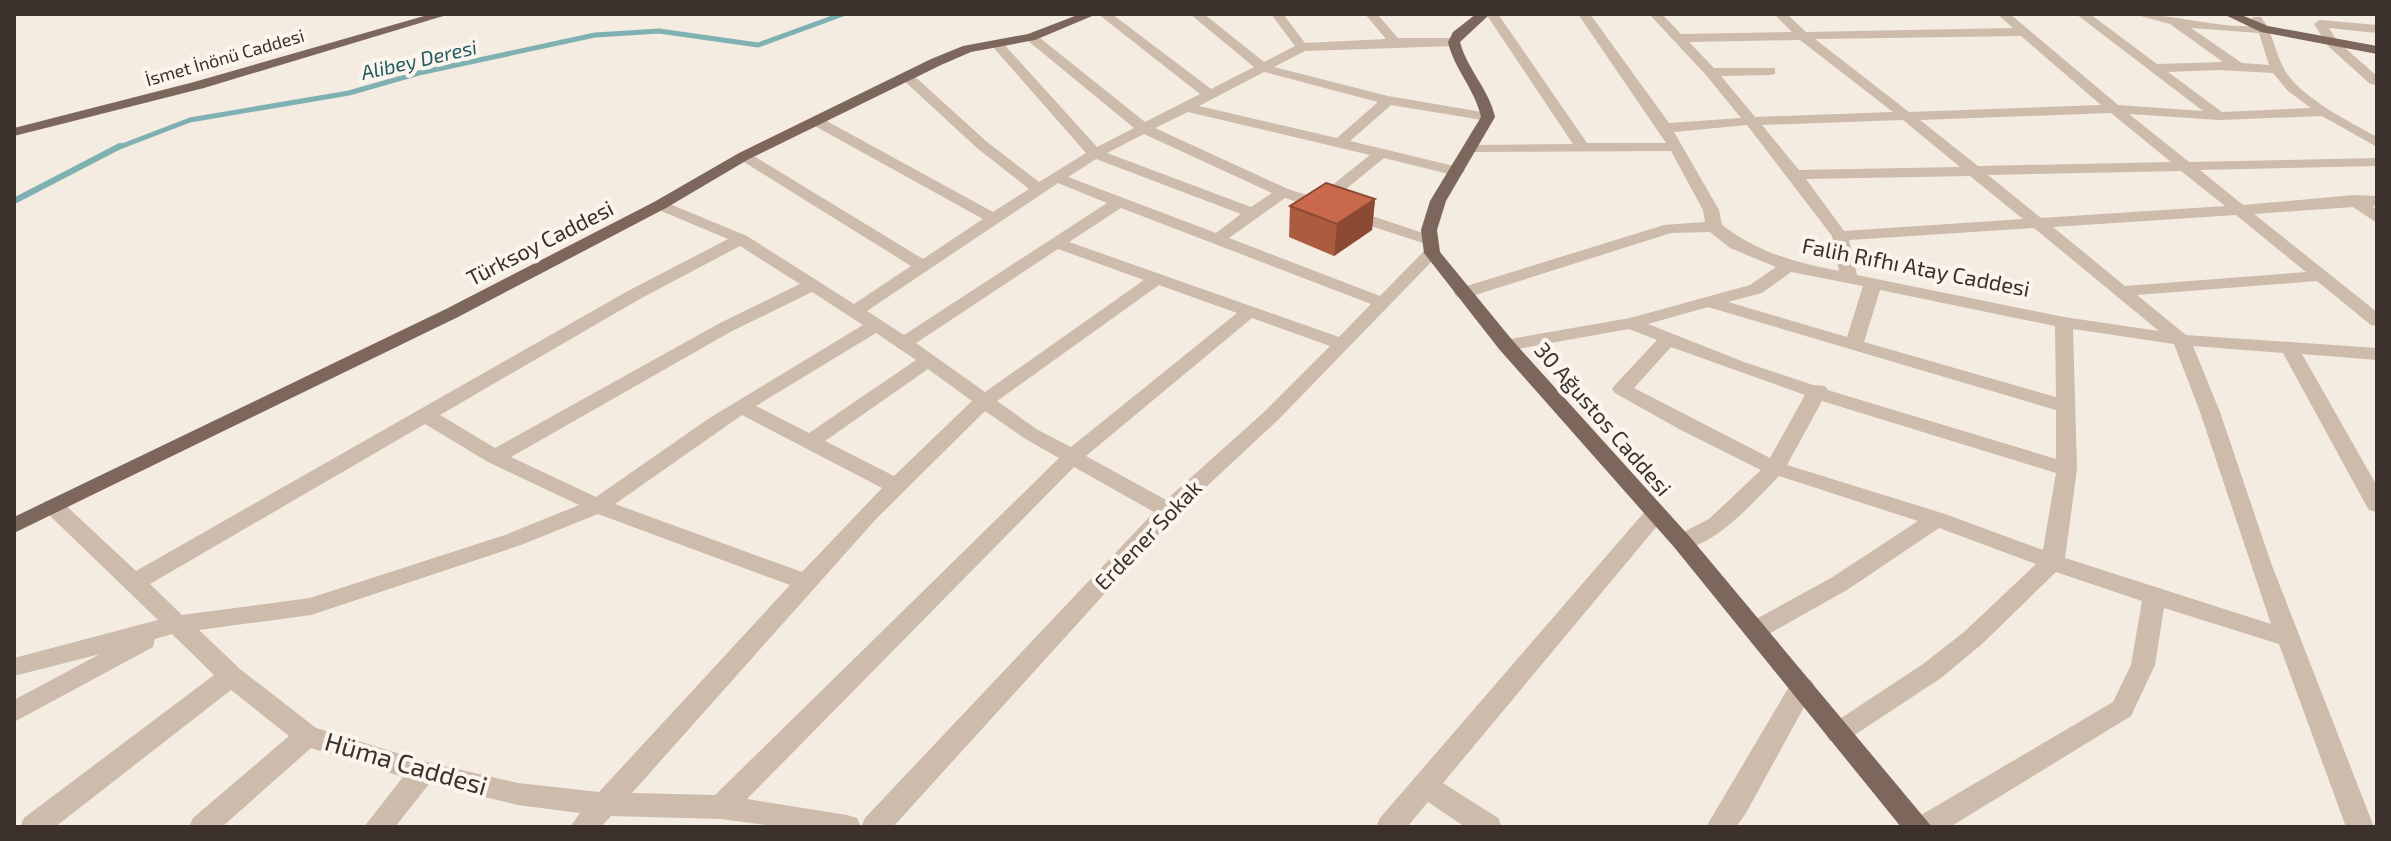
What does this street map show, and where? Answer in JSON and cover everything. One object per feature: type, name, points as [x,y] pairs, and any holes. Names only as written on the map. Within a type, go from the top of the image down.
[{"type":"main road","name":"İsmet İnönü Caddesi","points":[[14,132],[199,85],[444,14]]},
{"type":"main road","name":"Türksoy Caddesi","points":[[14,526],[452,313],[660,205],[744,156],[955,53],[1031,37],[1091,14]]},
{"type":"main road","points":[[2229,14],[2330,40],[2377,48]]},
{"type":"main road","points":[[1430,247],[1430,221],[1438,201],[1472,149],[1488,117],[1482,96],[1462,65],[1454,42],[1457,35],[1480,15]]},
{"type":"main road","name":"30 Ağustos Caddesi","points":[[1430,247],[1506,345],[1682,542],[1918,827]]},
{"type":"street","points":[[1104,14],[1210,95]]},
{"type":"street","points":[[1196,14],[1264,68],[1388,100],[1488,117]]},
{"type":"street","points":[[1277,14],[1302,47]]},
{"type":"street","points":[[1371,14],[1395,42]]},
{"type":"street","points":[[1463,293],[1670,228],[1714,227],[1711,210],[1665,128],[1584,14]]},
{"type":"street","points":[[1655,14],[1711,72],[1840,236],[1849,278]]},
{"type":"street","points":[[1780,14],[1804,37],[1973,169],[2181,340],[2360,827]]},
{"type":"street","points":[[2003,14],[2114,109],[2377,321]]},
{"type":"street","points":[[2082,14],[2219,116]]},
{"type":"street","points":[[2139,14],[2247,32],[2256,21],[2277,69],[2323,112],[2377,143]]},
{"type":"street","points":[[1480,15],[1583,148]]},
{"type":"street","points":[[2172,20],[2239,66]]},
{"type":"street","points":[[2376,82],[2330,40],[2320,24],[2377,29]]},
{"type":"street","points":[[1678,38],[2025,32]]},
{"type":"street","points":[[1031,37],[1143,128],[1283,192],[1430,247]]},
{"type":"street","points":[[855,311],[1055,177],[1302,47],[1454,42]]},
{"type":"street","points":[[997,44],[1095,154],[1252,213]]},
{"type":"street","points":[[2155,68],[2239,66],[2277,69]]},
{"type":"street","points":[[1711,72],[1770,71]]},
{"type":"street","points":[[907,77],[982,145],[1039,189]]},
{"type":"street","points":[[1341,142],[1388,100]]},
{"type":"street","points":[[1186,107],[1457,171]]},
{"type":"street","points":[[1665,128],[1750,121],[2114,109],[2219,116],[2323,112]]},
{"type":"street","points":[[818,122],[994,219]]},
{"type":"street","points":[[1472,149],[1675,147]]},
{"type":"street","points":[[1318,204],[1383,152]]},
{"type":"street","points":[[744,156],[923,266]]},
{"type":"street","points":[[1795,175],[2377,162]]},
{"type":"street","points":[[1055,177],[1381,302]]},
{"type":"street","points":[[1219,238],[1283,192]]},
{"type":"street","points":[[1840,236],[2354,200],[2377,201]]},
{"type":"street","points":[[2354,200],[2377,218]]},
{"type":"street","points":[[904,343],[1060,244],[1119,202]]},
{"type":"street","points":[[660,205],[741,239],[904,343],[1071,458],[1168,510]]},
{"type":"street","name":"Falih Rıfhı Atay Caddesi","points":[[1714,227],[1736,244],[1788,266],[2064,322],[2181,340],[2377,354]]},
{"type":"street","points":[[132,584],[632,296],[741,239]]},
{"type":"street","points":[[1060,244],[1342,344]]},
{"type":"street","name":"Erdener Sokak","points":[[875,827],[1168,510],[1271,416],[1430,247]]},
{"type":"street","points":[[1506,345],[1631,323],[1756,289],[1788,266]]},
{"type":"street","points":[[2122,291],[2320,276]]},
{"type":"street","points":[[584,827],[896,486],[984,401],[1156,279]]},
{"type":"street","points":[[1854,344],[1873,283]]},
{"type":"street","points":[[495,457],[726,327],[813,285]]},
{"type":"street","points":[[1709,302],[2064,406]]},
{"type":"street","points":[[721,807],[1071,458],[1250,311]]},
{"type":"street","points":[[1838,733],[1932,671],[2053,561],[2067,469],[2064,322]]},
{"type":"street","points":[[1631,323],[1668,339],[1818,390],[2067,469]]},
{"type":"street","points":[[14,667],[174,625],[311,606],[513,540],[598,506],[742,407],[876,325]]},
{"type":"street","points":[[1668,339],[1622,389],[1686,425],[1775,468],[1937,519],[2154,596],[2291,639]]},
{"type":"street","points":[[2289,347],[2377,505]]},
{"type":"street","points":[[810,442],[929,360]]},
{"type":"street","points":[[1682,542],[1717,524],[1775,468],[1818,390]]},
{"type":"street","points":[[742,407],[896,486]]},
{"type":"street","points":[[425,415],[495,457],[598,506],[807,583]]},
{"type":"street","name":"Hüma Caddesi","points":[[53,506],[174,625],[231,676],[307,736],[423,772],[518,794],[605,804],[721,807],[765,820],[847,827]]},
{"type":"street","points":[[1390,827],[1655,514]]},
{"type":"street","points":[[1756,630],[1839,584],[1937,519]]},
{"type":"street","points":[[1926,827],[2122,709],[2143,665],[2154,596]]},
{"type":"street","points":[[14,712],[174,625]]},
{"type":"street","points":[[34,827],[231,676]]},
{"type":"street","points":[[1720,827],[1736,805],[1802,687]]},
{"type":"street","points":[[203,827],[307,736]]},
{"type":"street","points":[[378,827],[423,772]]},
{"type":"street","points":[[1425,786],[1488,827]]},
{"type":"building","points":[[1326,183],[1375,199],[1337,224],[1290,206]]},
{"type":"waterway","name":"Alibey Deresi","points":[[117,148],[190,120],[349,93],[419,73],[595,35],[659,31],[758,45],[843,14]]},
{"type":"waterway","name":"Alibey Deresi","points":[[14,201],[120,146]]}]
